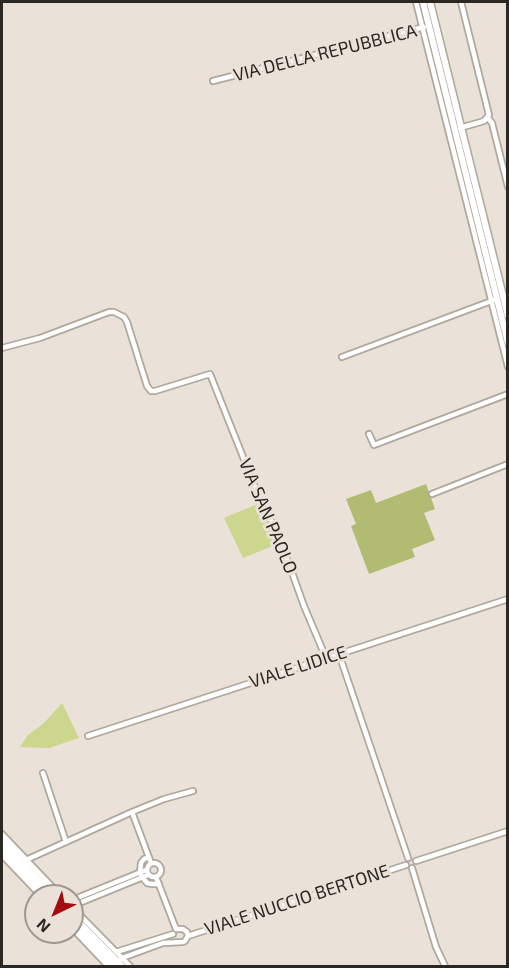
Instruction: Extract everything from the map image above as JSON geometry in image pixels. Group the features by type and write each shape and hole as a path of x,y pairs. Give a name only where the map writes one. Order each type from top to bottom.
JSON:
{"street":[{"path":"416,2 429,25 497,299 507,368"},
{"path":"423,2 507,343"},
{"path":"429,25 430,2"},
{"path":"461,2 507,187"},
{"name":"VIA DELLA REPUBBLICA","path":"213,81 429,25"},
{"path":"455,130 481,123 488,118"},
{"path":"497,299 507,316"},
{"path":"342,357 497,299"},
{"name":"VIA SAN PAOLO","path":"2,348 39,338 114,312 124,317 127,322 147,386 151,391 210,374 257,492 279,536 304,606 326,658"},
{"path":"369,434 374,445 507,394"},
{"path":"432,494 507,464"},
{"name":"VIALE LIDICE","path":"88,736 507,599"},
{"path":"339,654 408,858 406,865 412,868"},
{"path":"43,773 66,842"},
{"path":"26,860 132,812 164,799 193,791"},
{"path":"132,812 151,863"},
{"path":"416,861 507,831"},
{"path":"2,834 49,884"},
{"path":"2,841 43,884"},
{"path":"2,849 35,884"},
{"path":"2,855 30,884"},
{"path":"149,857 140,866 141,875 147,883 159,884"},
{"path":"408,858 414,858 416,861"},
{"path":"412,868 416,861"},
{"path":"147,872 147,867 151,863 157,863 161,869 156,877"},
{"name":"VIALE NUCCIO BERTONE","path":"117,964 133,954 163,944 183,942 188,936 406,865"},
{"path":"412,868 436,947 445,966"},
{"path":"84,901 147,872"},
{"path":"147,872 152,877 156,877"},
{"path":"84,896 141,875"},
{"path":"156,877 177,942"},
{"path":"84,919 116,952 117,964"},
{"path":"84,928 117,964"},
{"name":"VIALE NUCCIO BERTONE","path":"163,944 173,932 183,929 188,936"},
{"path":"116,952 173,932"},
{"path":"84,933 117,964 130,966"},
{"path":"84,941 108,966"},
{"path":"133,954 139,945"}],"green space":[{"path":"442,31 463,117 460,117 439,32"},
{"path":"452,139 461,164 492,290 490,290"},
{"path":"482,192 505,286 503,287 480,196"},
{"path":"426,484 435,509 424,513 435,540 412,549 415,557 369,574 351,526 356,524 346,499 371,490 376,503"},
{"path":"260,503 280,543 243,558 224,518"},
{"path":"62,703 79,738 49,748 20,747 28,735 44,723"}]}
